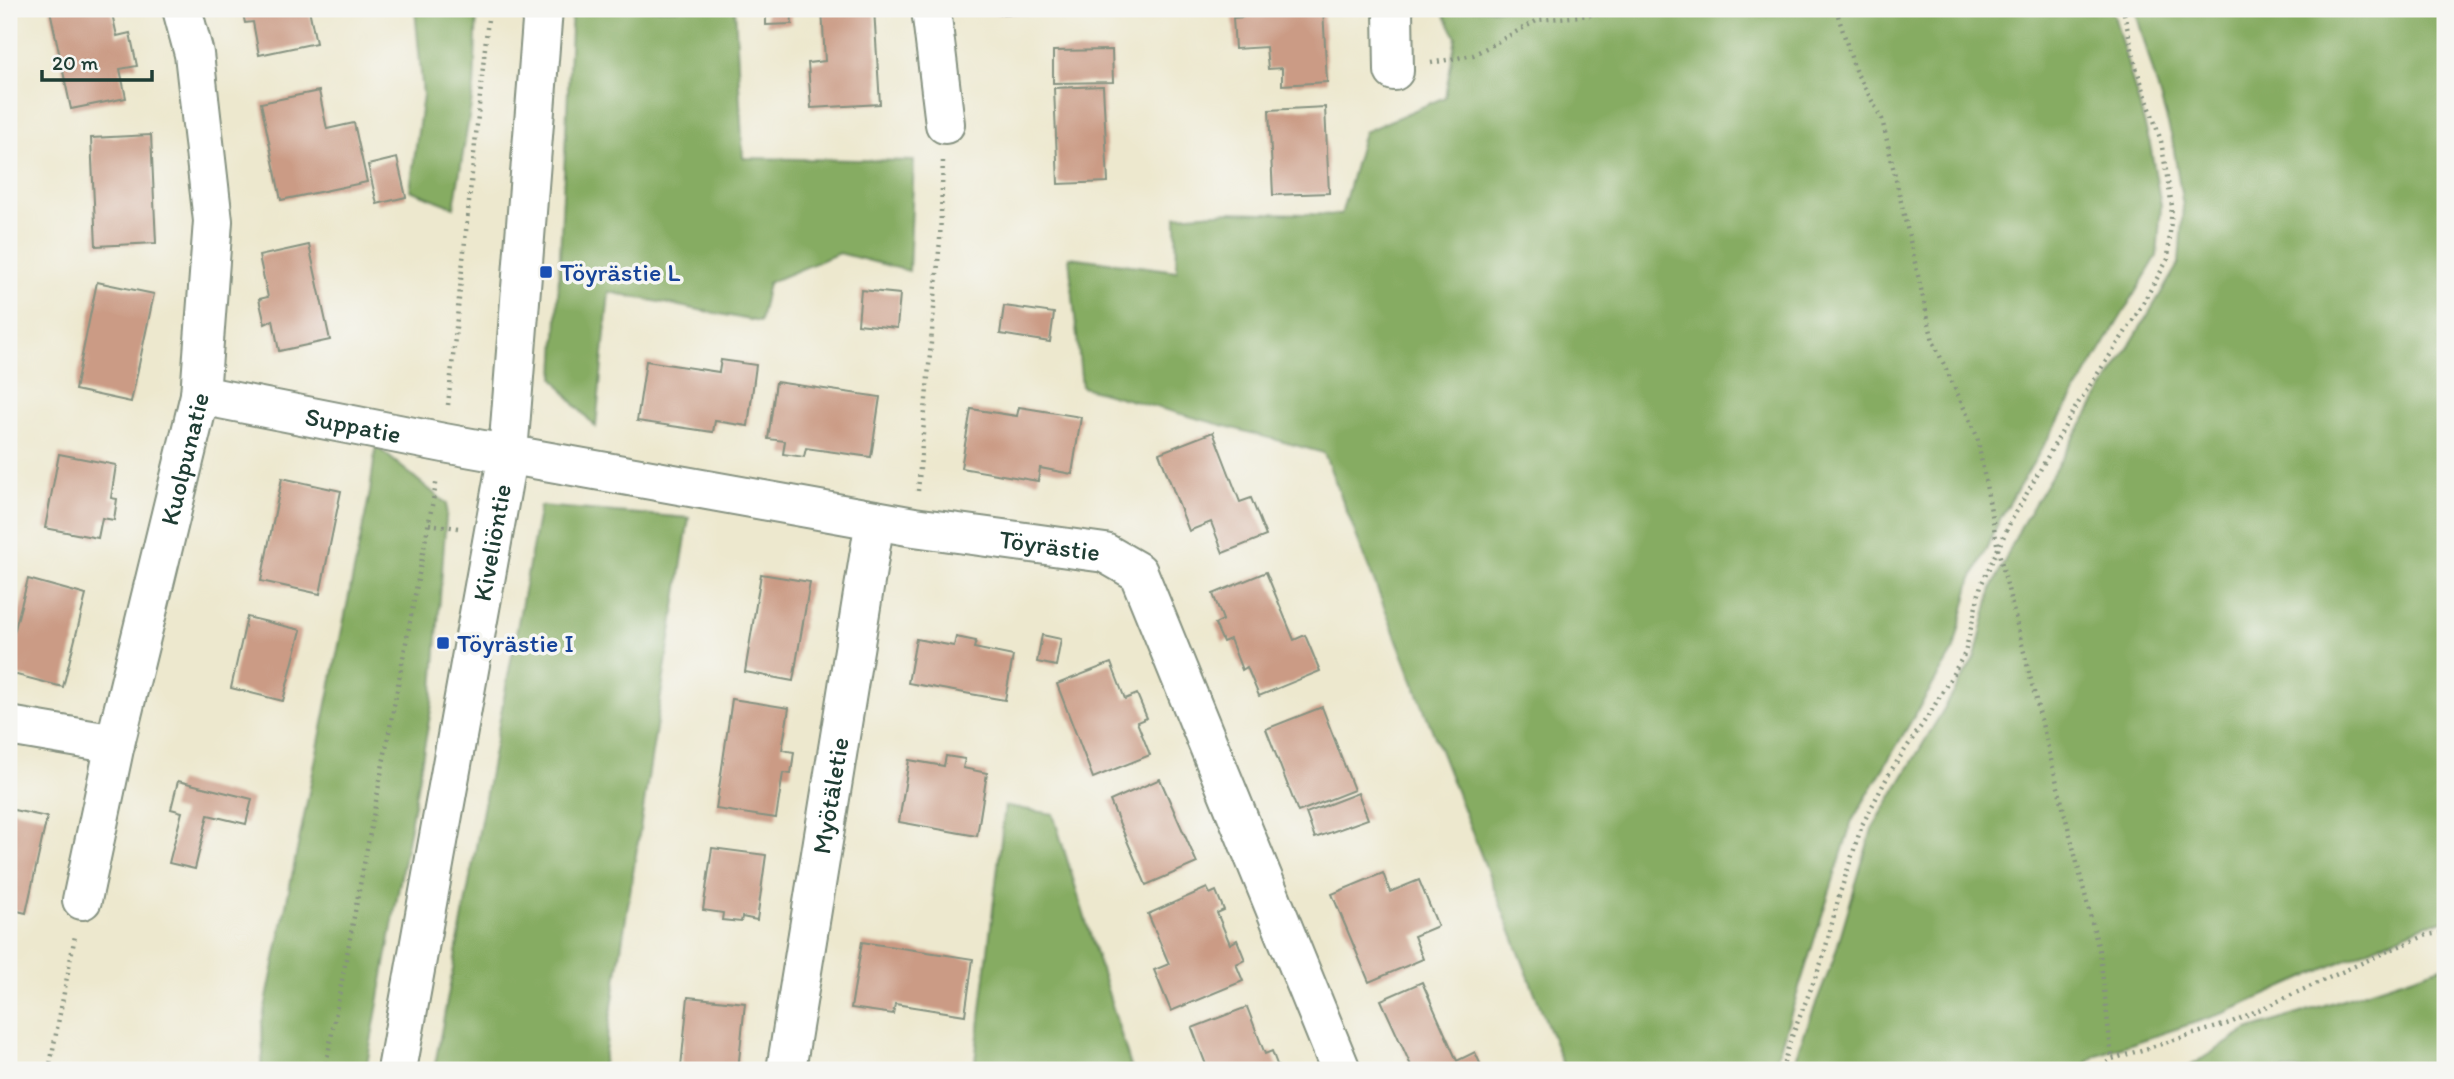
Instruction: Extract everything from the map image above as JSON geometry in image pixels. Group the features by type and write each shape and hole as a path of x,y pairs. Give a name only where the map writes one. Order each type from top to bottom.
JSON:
{"street":[{"name":"Kuolpunatie","path":"82,900 115,744 200,395 213,221 194,54 182,9"},
{"name":"Kiveliöntie","path":"397,1070 508,453 543,9"},
{"path":"930,9 945,124"},
{"path":"1393,9 1394,71"},
{"name":"Suppatie","path":"200,395 508,453"},
{"name":"Töyrästie","path":"508,453 914,527 1105,553 1138,572 1341,1070"},
{"name":"Myötäletie","path":"786,1070 875,520"},
{"path":"9,726 115,744"}],"path":[{"path":"325,1070 444,443 489,9"},
{"path":"1394,71 1472,55 1538,20 1655,9"},
{"path":"1836,9 1855,70 1882,119 1933,341 1977,436 1998,549 2100,954 2112,1059"},
{"path":"1782,1070 1788,1044 1823,958 1862,825 1890,772 1932,710 1965,653 1981,585 2010,523 2077,405 2132,323 2168,259 2172,206 2161,141 2136,67 2123,9"},
{"path":"914,527 940,240 945,124"},
{"path":"49,1070 82,900"},
{"path":"2095,1070 2112,1059 2230,1023 2390,950 2445,932"}],"green space":[{"path":"415,9 477,9 474,87 454,207 410,190 423,95"},
{"path":"572,9 735,9 743,158 914,161 909,271 839,253 768,283 760,322 609,292 596,427 554,378"},
{"path":"1441,9 2111,9 2114,15 2150,144 2161,206 2157,256 2001,517 1971,581 1954,649 1852,821 1773,1070 1565,1070 1324,453 1082,387 1069,257 1177,271 1176,216 1230,212 1341,215 1364,132 1445,97 1456,37"},
{"path":"2135,9 2445,9 2445,920 2424,925 2227,1012 2097,1055 2078,1070 1794,1070 1799,1047 1833,961 1872,829 1975,657 1992,588 2020,528 2179,263 2183,206 2172,138"},
{"path":"376,446 447,504 432,704 366,1070 260,1070 263,1055 262,1023 370,492"},
{"path":"540,506 689,518 602,1070 434,1070"},
{"path":"1005,806 1053,814 1132,1070 974,1070"},
{"path":"2445,966 2445,1070 2184,1070 2248,1030"}],"building":[{"path":"111,9 117,36 130,33 137,66 120,69 126,98 71,109 50,10"},
{"path":"242,9 309,9 316,43 259,55 253,22 245,23"},
{"path":"766,9 791,9 792,24 766,25"},
{"path":"822,9 874,9 880,104 811,108 808,63 825,61"},
{"path":"994,9 1047,9 1047,13 994,14"},
{"path":"1243,9 1323,9 1327,82 1282,85 1282,68 1268,69 1266,47 1235,49 1233,18 1243,17"},
{"path":"1112,50 1113,82 1053,83 1053,51"},
{"path":"1103,86 1108,182 1058,184 1054,88"},
{"path":"319,91 327,129 354,123 367,182 281,200 261,103"},
{"path":"1325,107 1329,193 1273,195 1269,110"},
{"path":"151,135 156,243 96,246 91,138"},
{"path":"397,158 406,197 377,204 368,165"},
{"path":"309,245 330,340 279,351 273,320 265,324 259,299 268,297 259,256"},
{"path":"97,282 154,294 131,402 75,390"},
{"path":"861,290 900,294 897,328 858,324"},
{"path":"1004,306 1054,313 1050,342 1000,334"},
{"path":"721,360 756,365 748,426 715,421 713,432 637,421 646,361 719,372"},
{"path":"776,382 880,397 871,457 806,448 804,457 783,454 785,441 768,439"},
{"path":"1019,407 1081,417 1072,474 1040,468 1038,481 961,468 971,409 1017,416"},
{"path":"1213,432 1240,502 1251,498 1266,536 1223,553 1211,522 1189,531 1159,453"},
{"path":"59,454 116,465 111,498 117,499 114,520 102,518 98,538 45,528"},
{"path":"282,478 341,491 320,594 261,581"},
{"path":"1266,572 1294,640 1305,635 1320,671 1259,696 1247,667 1242,670 1230,639 1223,642 1215,624 1223,620 1213,594"},
{"path":"761,574 810,582 793,681 745,672"},
{"path":"28,579 86,595 63,687 9,673 9,652"},
{"path":"247,617 301,630 283,701 231,688"},
{"path":"1042,635 1061,639 1056,666 1037,662"},
{"path":"956,637 976,641 974,648 1013,656 1005,700 908,683 916,639 954,646"},
{"path":"1111,663 1125,699 1137,694 1147,718 1137,722 1150,755 1093,778 1057,684"},
{"path":"732,699 789,708 782,750 794,752 791,774 783,773 776,818 716,809"},
{"path":"1322,707 1354,790 1298,812 1266,729"},
{"path":"946,756 965,759 963,768 987,773 977,836 899,822 909,760 944,766"},
{"path":"1160,779 1197,863 1146,885 1110,801"},
{"path":"178,781 252,799 246,824 208,815 195,869 169,863 182,812 171,809"},
{"path":"1358,793 1368,819 1315,838 1306,813"},
{"path":"9,809 47,817 26,913 9,909"},
{"path":"712,848 766,855 757,920 742,917 741,922 722,920 723,913 703,910"},
{"path":"1383,873 1390,892 1419,880 1438,926 1414,936 1423,959 1369,982 1332,894"},
{"path":"1207,888 1210,894 1216,891 1224,910 1217,913 1230,944 1237,940 1245,960 1236,964 1243,981 1171,1011 1154,970 1169,964 1148,914"},
{"path":"862,942 973,959 965,1015 895,1004 893,1014 851,1008"},
{"path":"1422,982 1457,1061 1475,1052 1483,1070 1413,1070 1381,1000"},
{"path":"688,997 745,1003 738,1070 664,1070 664,1065 681,1067"},
{"path":"1247,1007 1265,1054 1272,1051 1279,1070 1208,1070 1192,1028"}],"place":[{"name":"Töyrästie L","path":"546,272"},
{"name":"Töyrästie I","path":"443,643"}]}
